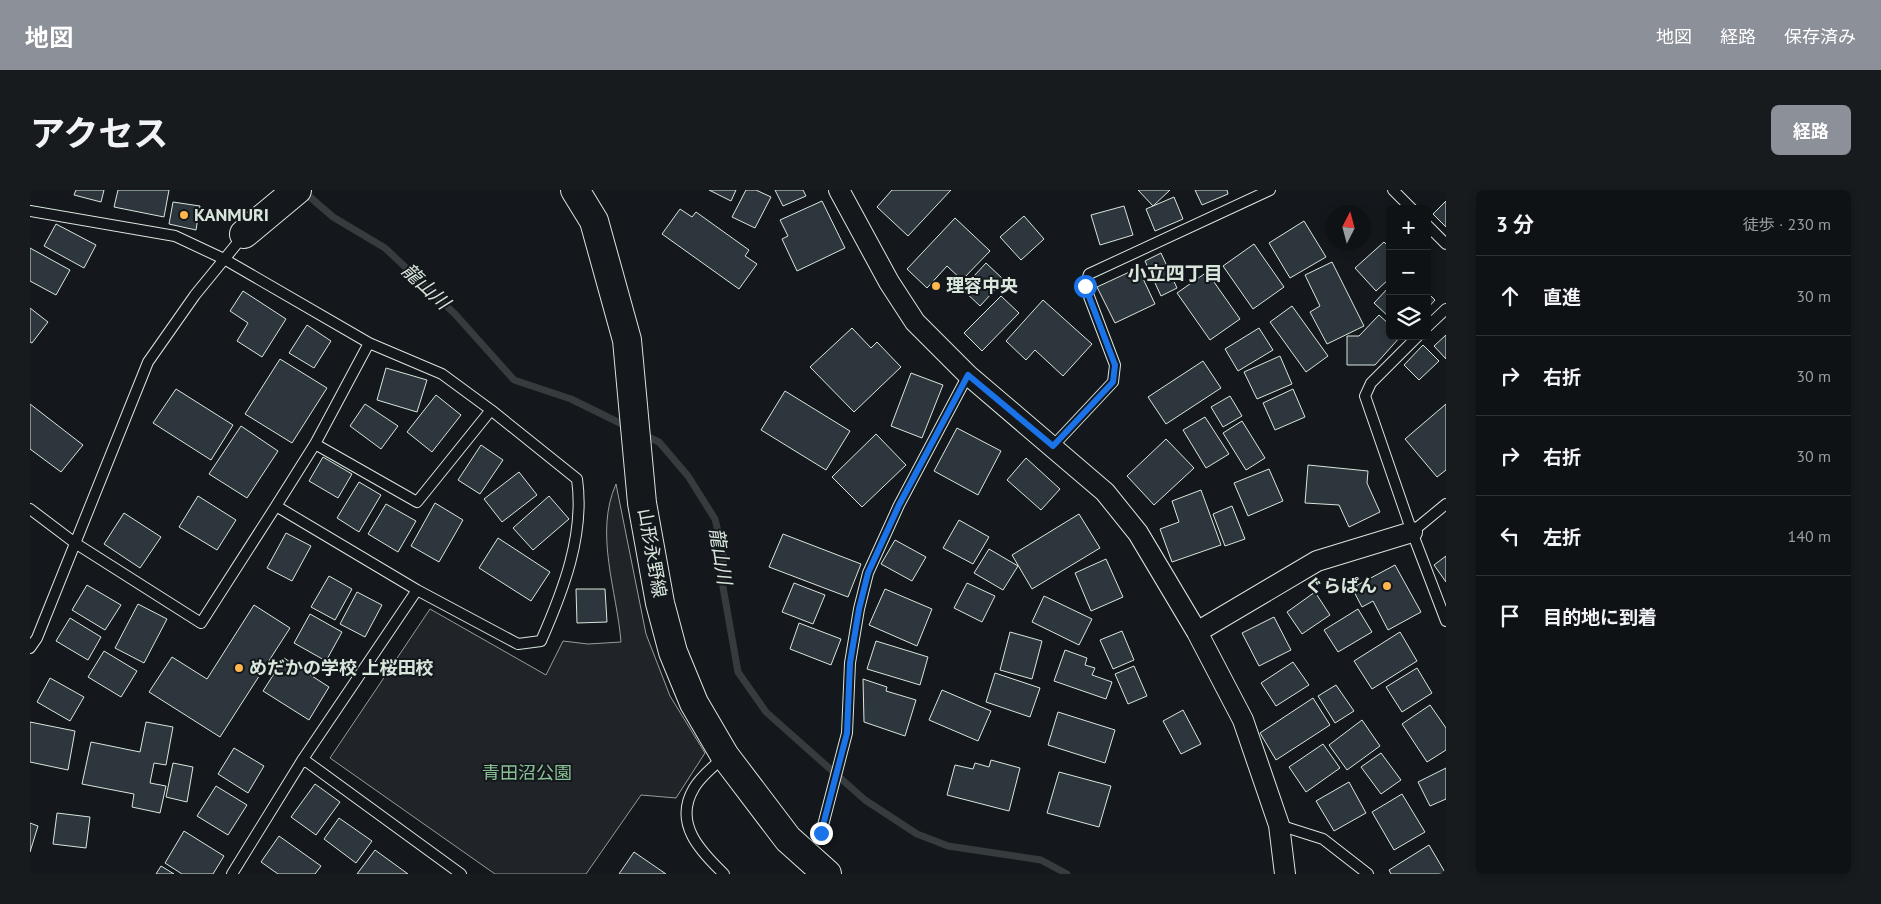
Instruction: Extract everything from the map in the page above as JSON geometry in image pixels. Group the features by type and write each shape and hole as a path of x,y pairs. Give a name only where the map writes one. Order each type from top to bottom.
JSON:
{"main road":[{"path":"244,234 297,190"},
{"name":"山形永野線","path":"575,190 594,221 627,340 642,502 660,603 673,652 694,703 724,756 788,839 820,871"}],"street":[{"path":"839,190 889,282 915,322 968,375 1105,492 1138,533 1197,632 1243,720 1279,825 1285,874"},
{"path":"1197,632 1317,561 1412,532"}],"lane":[{"path":"1053,446 1113,382 1115,365 1085,286 1089,274 1270,190"},
{"path":"1393,190 1408,205"},
{"path":"31,213 175,236 224,259 370,343 442,374 491,410 577,479 580,497 574,551 555,611 541,641 518,644 417,590 276,506"},
{"path":"1431,229 1446,244"},
{"path":"30,648 37,638 148,362 244,234"},
{"path":"1431,324 1446,309"},
{"path":"1414,340 1371,383 1366,396 1412,532 1446,621"},
{"path":"30,509 75,543 201,622 315,444 370,343"},
{"path":"821,833 847,733 850,663 859,609 868,573 899,505 968,375"},
{"path":"315,444 417,502 491,410"},
{"path":"1412,532 1446,504"},
{"path":"232,874 303,759 417,590"},
{"path":"724,756 694,787 687,803 687,824 699,850 724,874"},
{"path":"303,759 461,874"},
{"path":"1279,825 1322,840 1368,874"}],"green space":[{"name":"青田沼公園","path":"616,484 646,634 670,696 705,753 676,798 641,795 586,874 495,874 330,758 430,609 546,675 563,641 588,644 621,642 607,542 607,522"}],"building":[{"path":"76,190 104,190 101,202 74,195"},
{"path":"118,190 169,190 164,217 114,207"},
{"path":"709,190 736,190 731,201"},
{"path":"746,190 756,190 771,197 755,228 732,217"},
{"path":"775,190 803,190 806,196 783,206"},
{"path":"892,190 951,190 908,236 877,207"},
{"path":"1138,190 1170,190 1153,206"},
{"path":"1195,190 1227,190 1228,194 1202,205"},
{"path":"1174,197 1183,219 1155,231 1146,209"},
{"path":"822,201 845,248 797,271 782,239 788,236 780,220"},
{"path":"1446,201 1446,227 1433,214"},
{"name":"KANMURI","path":"173,202 200,206 196,230 169,224"},
{"path":"1124,206 1133,235 1100,245 1091,215"},
{"path":"680,209 692,217 696,212 749,250 745,256 757,264 739,289 662,234"},
{"path":"1024,216 1044,239 1021,260 1000,237"},
{"path":"955,218 990,251 962,280 947,266 927,288 907,269"},
{"path":"1304,221 1326,257 1290,278 1269,243"},
{"path":"56,224 96,245 84,268 44,246"},
{"path":"1384,242 1386,244 1386,282 1376,291 1355,268"},
{"path":"1254,244 1284,287 1253,309 1223,266"},
{"path":"30,248 70,270 56,295 30,281"},
{"path":"1161,253 1177,288 1161,296 1145,261"},
{"path":"1332,262 1364,326 1327,344 1310,312 1320,306 1305,275"},
{"path":"986,263 1004,280 980,306 962,289"},
{"path":"1138,268 1155,304 1115,323 1097,287"},
{"path":"1207,272 1240,319 1210,340 1177,293"},
{"path":"1386,290 1386,314 1374,303"},
{"path":"243,291 286,319 262,357 237,341 248,323 230,311"},
{"path":"1001,296 1019,313 982,351 964,333"},
{"path":"1431,296 1435,300 1431,304"},
{"path":"1043,300 1092,344 1063,376 1035,350 1026,360 1006,341"},
{"path":"1292,306 1328,356 1306,372 1270,322"},
{"path":"30,308 48,322 32,343 30,342"},
{"path":"1379,315 1386,321 1386,340 1397,340 1375,365 1347,365 1347,336 1359,336"},
{"path":"307,325 331,341 314,368 289,353"},
{"path":"852,328 871,348 877,342 901,367 854,412 810,367"},
{"path":"1259,328 1273,350 1238,371 1225,349"},
{"path":"1446,335 1446,359 1434,346"},
{"path":"1423,345 1439,361 1419,380 1404,365"},
{"path":"1280,356 1292,384 1257,399 1244,372"},
{"path":"280,359 327,388 292,443 245,414"},
{"path":"1203,361 1221,388 1166,424 1148,397"},
{"path":"386,368 427,380 417,412 377,400"},
{"path":"911,373 943,385 922,438 891,426"},
{"path":"176,389 233,425 211,460 153,423"},
{"path":"1293,389 1305,417 1275,430 1263,403"},
{"path":"785,391 850,431 826,470 761,430"},
{"path":"436,395 461,415 432,452 407,432"},
{"path":"1230,396 1242,416 1223,427 1211,407"},
{"path":"30,404 83,445 61,472 30,449"},
{"path":"365,404 398,426 381,449 350,426"},
{"path":"1446,404 1446,470 1437,477 1405,439"},
{"path":"1205,417 1229,454 1206,468 1183,430"},
{"path":"1242,421 1265,458 1246,470 1223,433"},
{"path":"241,426 278,451 247,498 209,474"},
{"path":"957,428 1001,451 978,495 934,471"},
{"path":"876,434 906,465 862,507 832,477"},
{"path":"1166,439 1194,468 1154,505 1127,476"},
{"path":"481,445 503,460 480,494 458,480"},
{"path":"323,457 352,474 338,498 309,481"},
{"path":"1026,458 1060,489 1041,510 1007,480"},
{"path":"1308,465 1368,471 1367,483 1380,512 1349,527 1339,505 1305,503"},
{"path":"1269,469 1283,501 1248,516 1234,483"},
{"path":"519,472 537,495 502,522 484,499"},
{"path":"359,482 381,495 359,532 337,518"},
{"path":"1201,490 1221,545 1172,562 1160,529 1179,522 1172,501"},
{"path":"198,496 236,520 217,550 179,527"},
{"path":"549,496 569,519 533,550 513,528"},
{"path":"435,503 463,520 439,562 411,546"},
{"path":"386,504 416,521 398,552 368,534"},
{"path":"1232,506 1245,539 1225,546 1213,514"},
{"path":"124,513 161,537 140,568 104,544"},
{"path":"1079,514 1100,548 1032,589 1012,555"},
{"path":"959,520 989,537 973,564 943,548"},
{"path":"286,533 311,546 292,581 267,568"},
{"path":"783,534 861,564 848,597 769,567"},
{"path":"498,538 550,572 531,601 479,568"},
{"path":"895,540 926,557 912,581 881,564"},
{"path":"989,549 1018,566 1003,590 974,573"},
{"path":"1446,556 1446,582 1434,565"},
{"path":"1106,559 1123,597 1091,611 1075,573"},
{"path":"1395,565 1421,612 1388,630 1373,601 1362,607 1352,588"},
{"path":"329,576 352,589 335,620 311,607"},
{"path":"794,583 825,595 813,624 782,612"},
{"path":"967,583 995,596 982,622 954,608"},
{"path":"87,585 121,605 105,630 72,610"},
{"path":"576,589 605,589 607,622 577,623"},
{"path":"885,589 932,609 917,646 869,625"},
{"path":"357,592 382,605 365,637 340,624"},
{"path":"1315,592 1330,615 1302,634 1287,612"},
{"path":"1044,596 1092,619 1079,645 1032,622"},
{"path":"138,604 167,619 144,663 115,648"},
{"name":"めだかの学校 上桜田校","path":"254,605 290,628 220,737 149,692 172,657 207,679"},
{"path":"1358,609 1372,632 1338,652 1324,630"},
{"path":"310,614 342,632 326,661 294,643"},
{"path":"1274,617 1291,650 1259,666 1242,633"},
{"path":"70,618 101,637 88,660 56,641"},
{"path":"799,623 841,639 831,665 790,649"},
{"path":"1122,631 1134,660 1113,669 1100,640"},
{"path":"1010,632 1042,641 1032,679 1000,670"},
{"path":"1400,632 1417,661 1372,689 1354,661"},
{"path":"876,641 928,657 920,685 867,669"},
{"path":"1065,650 1087,658 1085,665 1095,668 1092,675 1112,682 1106,699 1054,681"},
{"path":"104,651 137,671 121,697 88,677"},
{"path":"284,658 329,687 309,720 263,691"},
{"path":"1293,662 1309,685 1276,706 1261,683"},
{"path":"1134,666 1147,696 1128,704 1115,674"},
{"path":"1417,668 1432,693 1402,712 1386,687"},
{"path":"995,673 1040,688 1030,717 986,702"},
{"path":"50,678 84,697 70,721 37,702"},
{"path":"863,679 887,687 886,691 916,700 905,736 864,722"},
{"path":"1336,685 1354,711 1335,723 1318,696"},
{"path":"942,690 991,711 978,741 929,720"},
{"path":"1313,698 1330,725 1276,760 1260,733"},
{"path":"1430,705 1446,728 1446,750 1427,762 1402,724"},
{"path":"1183,710 1201,744 1181,754 1163,721"},
{"path":"1058,712 1115,730 1105,763 1048,745"},
{"path":"1362,720 1380,746 1347,770 1329,745"},
{"path":"30,722 75,731 68,770 30,762"},
{"path":"146,722 173,727 166,765 154,763 150,783 166,786 160,813 132,807 134,794 82,784 91,742 140,752"},
{"path":"1323,744 1340,768 1306,792 1289,767"},
{"path":"234,748 264,766 248,793 218,774"},
{"path":"1381,753 1401,780 1381,794 1361,767"},
{"path":"991,760 1020,768 1009,811 947,795 955,765 973,769 975,763 989,767"},
{"path":"173,763 193,767 187,802 166,797"},
{"path":"1446,768 1446,799 1430,806 1418,782"},
{"path":"1059,772 1111,786 1099,827 1047,813"},
{"path":"1349,782 1366,813 1334,831 1316,801"},
{"path":"315,784 340,802 316,835 291,817"},
{"path":"216,786 247,805 228,835 197,816"},
{"path":"1402,794 1425,832 1394,850 1372,812"},
{"path":"57,813 90,817 86,848 53,844"},
{"path":"339,818 372,841 356,863 324,839"},
{"path":"30,823 38,826 30,852"},
{"path":"184,831 224,856 213,874 182,874 165,863"},
{"path":"279,836 321,866 315,874 278,874 261,862"},
{"path":"1429,845 1446,874 1391,874 1389,870"},
{"path":"375,850 408,874 357,874"},
{"path":"634,852 666,874 619,874"},
{"path":"161,866 174,874 156,874"}],"waterway":[{"name":"龍山川","path":"303,191 333,217 385,248 455,314 514,380 571,399 628,427"},
{"name":"龍山川","path":"642,434 659,442 688,476 715,519 723,552 723,587 738,672 766,712 865,800 917,834 948,846 1041,860 1067,874"}],"place":[{"name":"KANMURI","path":"184,215"},
{"name":"理容中央","path":"936,286"},
{"name":"ぐらぱん","path":"1387,586"},
{"name":"めだかの学校 上桜田校","path":"239,668"}],"district":[{"name":"小立四丁目","path":"1175,273"}],"route":[{"path":"821,833 847,733 850,663 859,609 868,573 899,505 968,375 1053,446 1113,382 1115,365 1085,286"}]}
